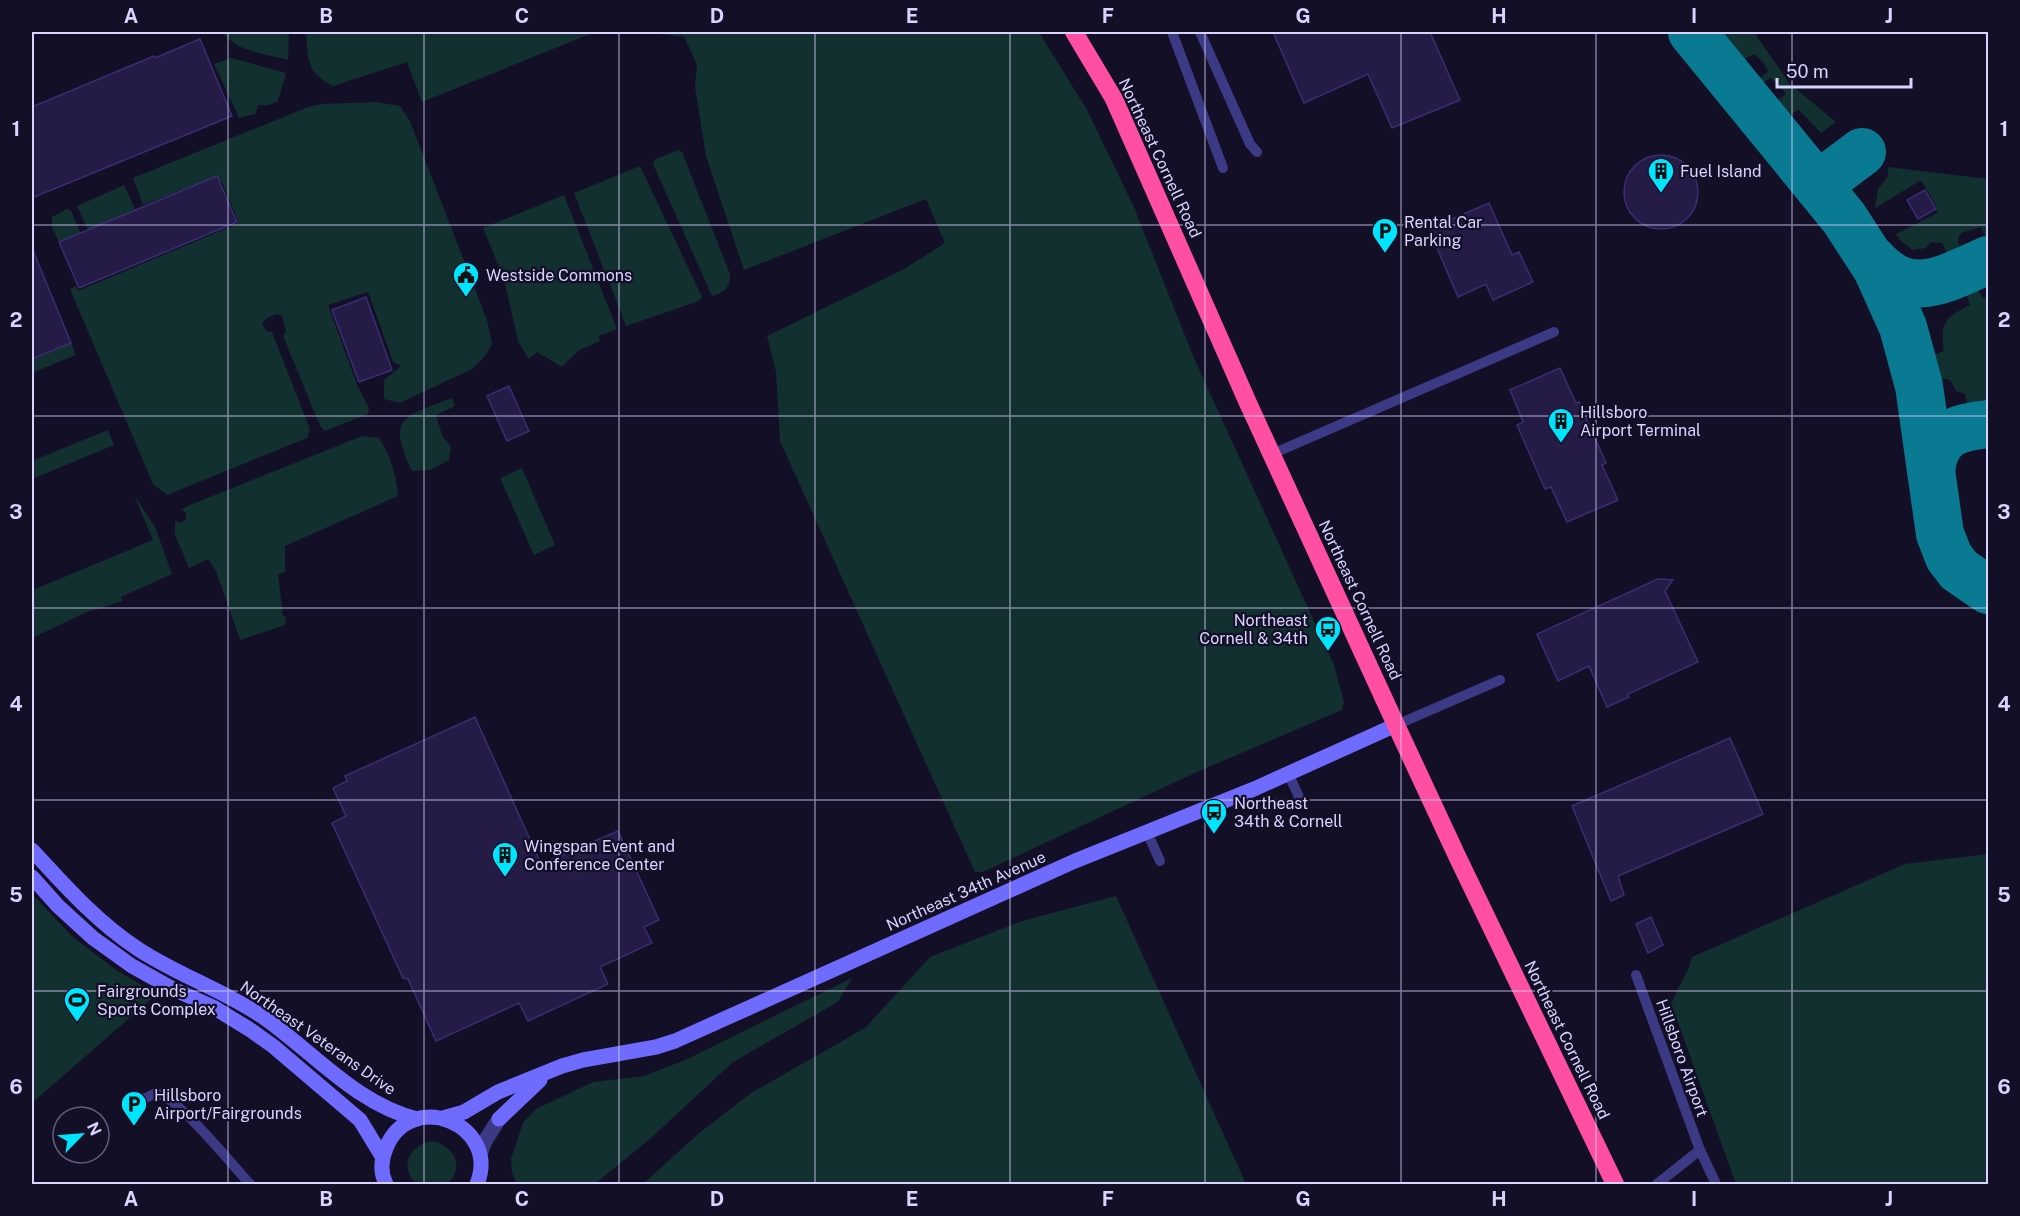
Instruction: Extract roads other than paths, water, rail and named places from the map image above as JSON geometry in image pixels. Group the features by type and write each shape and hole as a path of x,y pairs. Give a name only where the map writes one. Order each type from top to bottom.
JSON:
{"highway":[{"name":"Northeast Cornell Road","path":"1074,32 1114,99 1396,725 1615,1185"}],"street":[{"name":"Northeast 34th Avenue","path":"417,1119 443,1118 464,1112 498,1092 583,1060 656,1047 675,1041 1075,861 1288,773 1396,725"},
{"name":"Northeast Veterans Drive","path":"32,850 100,920 139,949 264,1018 374,1103 417,1119"},
{"name":"Northeast Veterans Drive","path":"32,877 58,906 93,938 132,966 173,989 213,1007 249,1029 280,1053 360,1120 382,1156"},
{"name":"Northeast 34th Avenue","path":"480,1154 484,1141 499,1119 546,1074"},
{"path":"443,1118 467,1132 475,1142 482,1166 480,1182"},
{"path":"383,1183 382,1156 387,1143 403,1126 417,1119"}],"lane":[{"path":"1172,32 1223,168"},
{"path":"1200,32 1250,144 1257,152"},
{"path":"1272,454 1554,332"},
{"path":"1396,725 1500,680"},
{"path":"1288,773 1299,797"},
{"path":"1147,832 1160,861"},
{"name":"Hillsboro Airport","path":"1636,975 1700,1150 1716,1185"},
{"path":"139,1101 156,1094 168,1097 193,1121 250,1185"},
{"path":"1657,1185 1700,1150"}],"place":[{"name":"Fuel Island","path":"1661,194"},
{"name":"Rental Car Parking","path":"1385,254"},
{"name":"Westside Commons","path":"466,298"},
{"name":"Hillsboro Airport Terminal","path":"1561,444"},
{"name":"Northeast Cornell & 34th","path":"1328,652"},
{"name":"Northeast 34th & Cornell","path":"1214,835"},
{"name":"Wingspan Event and Conference Center","path":"505,878"},
{"name":"Fairgrounds Sports Complex","path":"77,1023"},
{"name":"Hillsboro Airport/Fairgrounds","path":"134,1127"}]}
